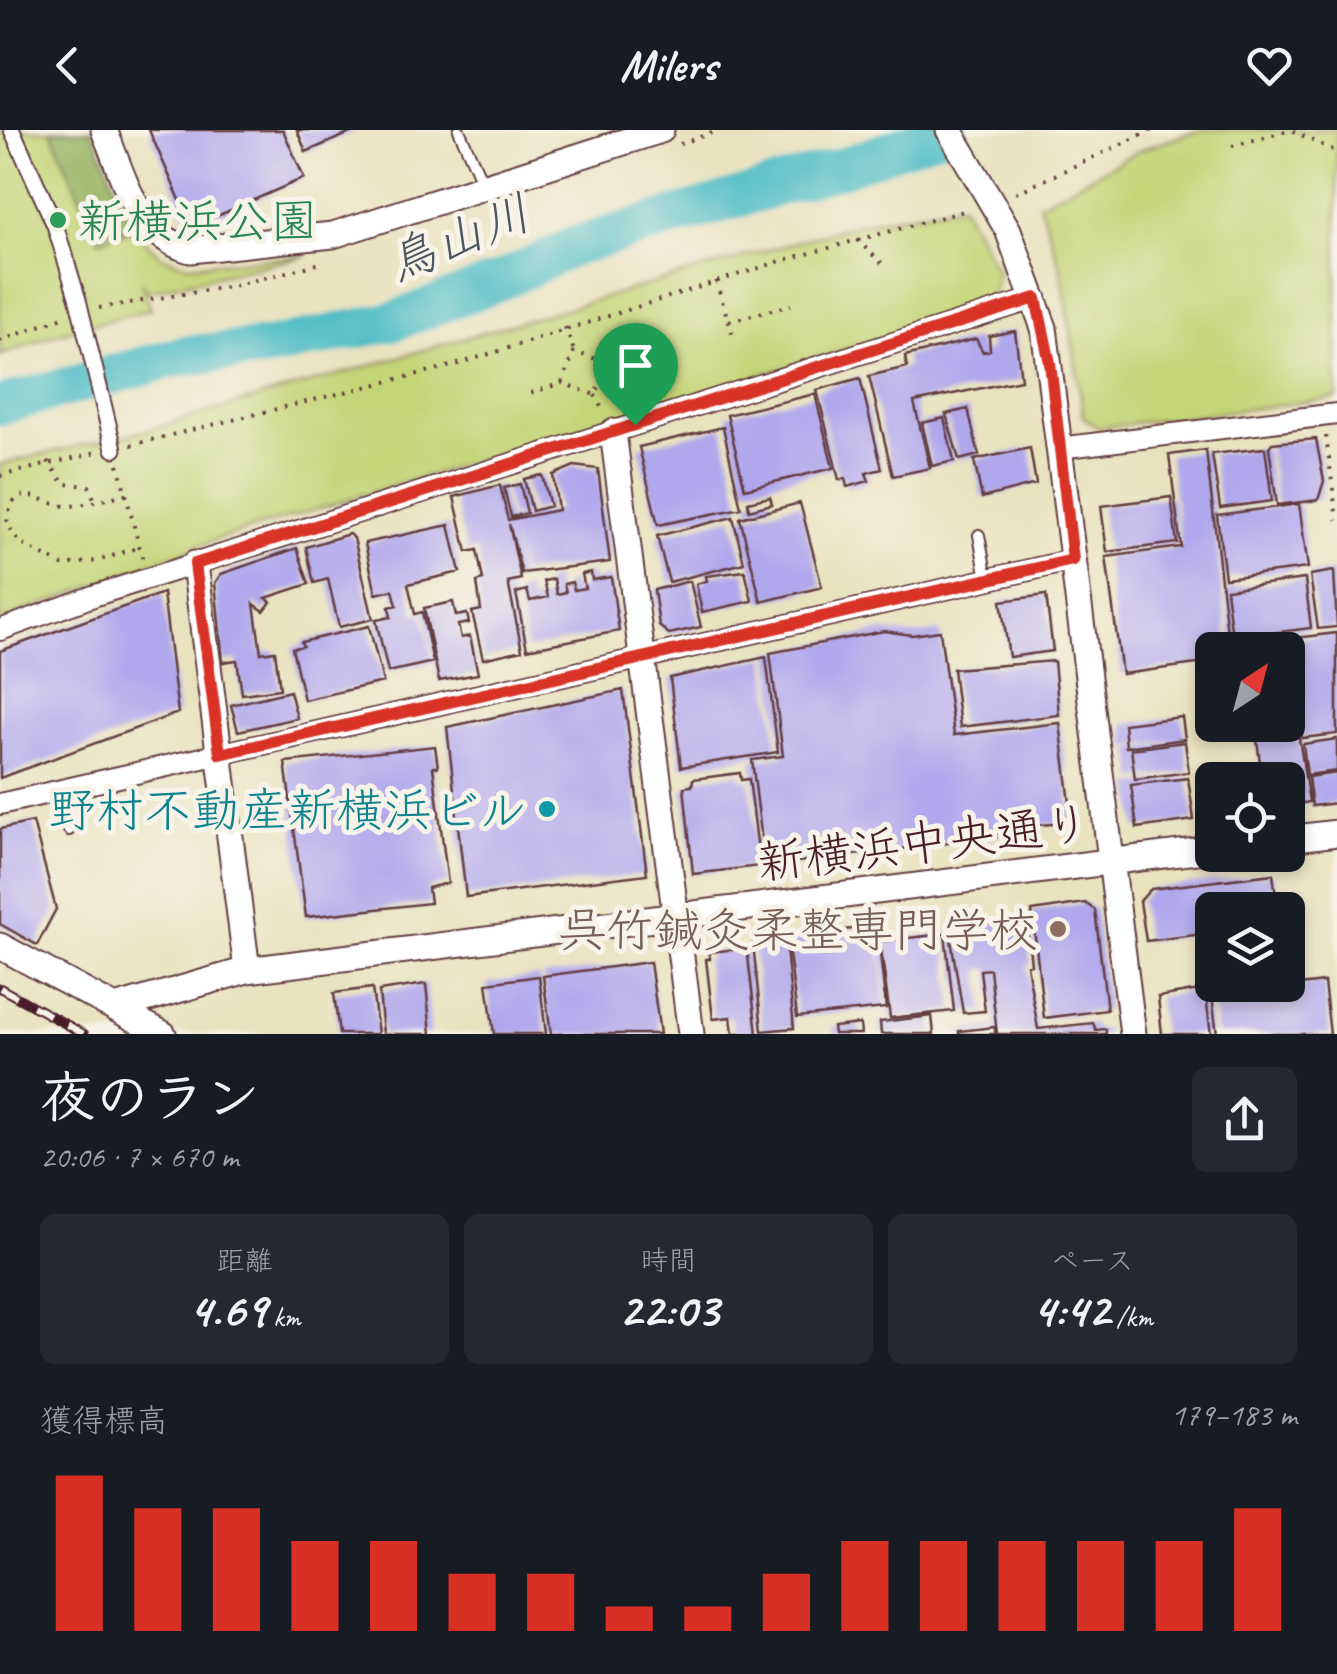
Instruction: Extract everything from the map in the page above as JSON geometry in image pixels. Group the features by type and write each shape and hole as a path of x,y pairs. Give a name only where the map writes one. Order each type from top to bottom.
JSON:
{"street":[{"path":"12,130 55,225 78,300 114,450"},
{"path":"104,130 143,222 174,246 190,250 334,235 485,190 662,130"},
{"path":"948,130 981,200 1036,298 1050,363 1133,1034"},
{"path":"0,630 195,564 1036,298"},
{"path":"1059,448 1332,423"},
{"path":"613,432 691,1034"},
{"path":"0,804 1073,560"},
{"path":"195,564 247,970"},
{"path":"1305,837 1337,833"},
{"name":"新横浜中央通り","path":"115,1008 247,970 1195,850"},
{"path":"0,946 163,1034"}],"lane":[{"path":"459,130 485,190"},
{"path":"979,535 987,580"},
{"path":"58,791 68,830"}],"path":[{"path":"1016,194 1152,130"},
{"path":"1232,146 1291,130 1337,152"},
{"path":"0,476 48,461 114,450 454,365 565,327 981,200"},
{"path":"857,240 886,266"},
{"path":"716,281 733,336"},
{"path":"728,321 792,305"},
{"path":"562,383 574,352 565,327"},
{"path":"574,352 608,363 646,350"},
{"path":"531,393 562,383 596,394 608,363"},
{"path":"1332,423 1327,438 1337,520"},
{"path":"114,450 126,494 140,548 97,561 62,565 20,543 7,524 15,501 24,496 35,494 64,506 126,494"},
{"path":"48,461 64,484 89,486 94,501"}],"green space":[{"name":"新横浜公園","path":"0,130 79,130 121,234 133,230 162,257 188,265 307,256 147,291 141,282 151,309 56,334 0,356"},
{"path":"51,130 92,130 132,226 99,241"},
{"path":"1200,130 1337,130 1337,398 1098,428 1084,417 1061,268 1039,204 1143,149"},
{"path":"962,205 998,273 989,306 218,539 0,621 0,464 148,430 861,223"}],"building":[{"path":"149,130 283,130 304,178 192,227"},
{"path":"297,130 357,130 306,152"},
{"path":"1015,331 1021,380 914,402 930,468 893,476 869,376 907,367 905,356 976,339 983,352 990,350 989,336"},
{"path":"860,378 882,469 866,473 869,481 847,487 845,478 839,480 817,390"},
{"path":"815,394 833,468 745,489 727,415"},
{"path":"968,409 979,455 959,460 946,414"},
{"path":"944,418 954,461 932,466 922,423"},
{"path":"723,427 741,508 658,525 639,447"},
{"path":"1316,439 1324,481 1318,500 1277,505 1269,447 1272,443"},
{"path":"1030,448 1036,484 982,498 974,460"},
{"path":"1265,448 1272,501 1220,508 1212,454"},
{"path":"1206,450 1227,632 1195,632 1195,664 1122,674 1106,557 1181,547 1169,455"},
{"path":"574,466 598,469 610,562 522,573 509,524 521,579 508,582 522,650 483,659 472,612 481,610 477,582 483,580 477,550 467,552 454,497 500,485 508,520 558,510 553,475"},
{"path":"542,475 550,506 532,511 524,479"},
{"path":"520,484 527,513 511,517 504,488"},
{"path":"770,497 772,504 749,510 748,502"},
{"path":"1171,497 1177,543 1107,552 1101,506"},
{"path":"800,503 822,587 761,602 740,518"},
{"path":"1299,504 1308,568 1225,578 1217,515"},
{"path":"733,517 744,563 669,582 657,536"},
{"path":"449,525 460,572 408,584 415,614 422,612 433,662 388,672 376,620 391,617 389,607 397,605 393,590 376,594 365,543"},
{"path":"349,534 354,538 373,619 339,627 328,579 314,583 306,547"},
{"path":"297,548 309,584 266,598 271,602 264,611 254,604 261,653 275,651 280,689 242,694 237,660 223,662 215,583 221,574"},
{"path":"745,571 752,601 702,612 696,584 707,581 706,576"},
{"path":"1334,571 1337,627 1318,629 1310,575"},
{"path":"591,572 592,580 611,577 619,631 527,649 516,593 527,590 530,601 548,597 544,581 554,579 557,594 566,592 564,584 572,582 574,590 585,588 582,574"},
{"path":"1305,579 1311,628 1231,632 1226,589"},
{"path":"690,581 701,627 669,634 659,626 654,590"},
{"path":"163,593 178,713 0,778 0,651"},
{"path":"1046,595 1053,651 1009,657 1001,601"},
{"path":"453,602 456,616 467,614 469,623 458,625 461,638 470,636 478,674 439,681 424,608"},
{"path":"369,626 383,682 304,700 292,648 303,646 301,642"},
{"path":"884,631 912,635 940,631 954,735 1060,723 1072,819 1067,823 996,828 997,837 765,866 752,760 783,756 770,653"},
{"path":"1337,633 1337,734 1305,738 1305,637"},
{"path":"766,657 778,752 681,767 670,678"},
{"path":"1054,661 1059,715 960,727 953,669"},
{"name":"野村不動産新横浜ビル","path":"623,690 647,874 466,897 447,727"},
{"path":"290,691 297,718 238,731 231,705"},
{"path":"1182,717 1185,739 1126,747 1124,724"},
{"path":"1337,739 1337,771 1307,775 1303,744"},
{"path":"1185,742 1189,772 1135,779 1131,749"},
{"path":"1257,742 1300,742 1303,762 1260,762"},
{"path":"435,746 438,767 433,767 448,883 428,888 430,903 306,917 285,762"},
{"path":"740,773 741,780 749,779 760,866 693,874 684,787 692,786 693,779"},
{"path":"1337,773 1337,803 1312,806 1308,777"},
{"path":"1188,778 1194,820 1137,828 1131,785"},
{"path":"33,822 56,909 37,945 0,924 0,829"},
{"path":"1273,874 1276,892 1195,892 1195,935 1146,941 1140,901 1151,889"},
{"path":"1085,903 1095,910 1107,1010 1044,1018 1032,911"},
{"path":"1026,919 1031,964 1027,965 1038,1029 1093,1023 1096,1030 1106,1029 1106,1034 997,1034 990,969 980,970 985,1011 963,1013 949,927"},
{"path":"877,926 886,1008 797,1017 787,937"},
{"path":"945,934 954,1011 890,1018 880,941"},
{"path":"785,939 794,1028 762,1031 753,943"},
{"path":"747,948 757,1034 733,1034 731,1017 713,1019 706,959 710,959 709,952"},
{"path":"650,962 660,1034 551,1034 543,976"},
{"path":"539,976 546,1034 494,1034 487,983"},
{"path":"1324,982 1330,1034 1217,1034 1213,1002 1305,1002 1305,984"},
{"path":"426,984 431,1034 383,1034 379,991"},
{"path":"372,988 378,1034 339,1034 334,993"},
{"path":"1195,991 1195,1002 1207,1002 1211,1034 1162,1034 1158,997"},
{"path":"932,1016 934,1034 881,1034 880,1022"},
{"path":"860,1024 861,1034 834,1034 833,1027"},
{"path":"995,1027 995,1034 959,1034 959,1031"}],"waterway":[{"name":"鳥山川","path":"0,405 181,356 267,348 394,321 500,281 575,246 840,168 947,130"}],"railway":[{"path":"0,988 84,1034"}],"place":[{"name":"新横浜公園","path":"58,220"},
{"name":"野村不動産新横浜ビル","path":"547,809"},
{"name":"呉竹鍼灸柔整専門学校","path":"1058,929"}],"route":[{"path":"1036,298 1050,363 1073,560 220,754 195,564 635,425 1036,298"}]}
